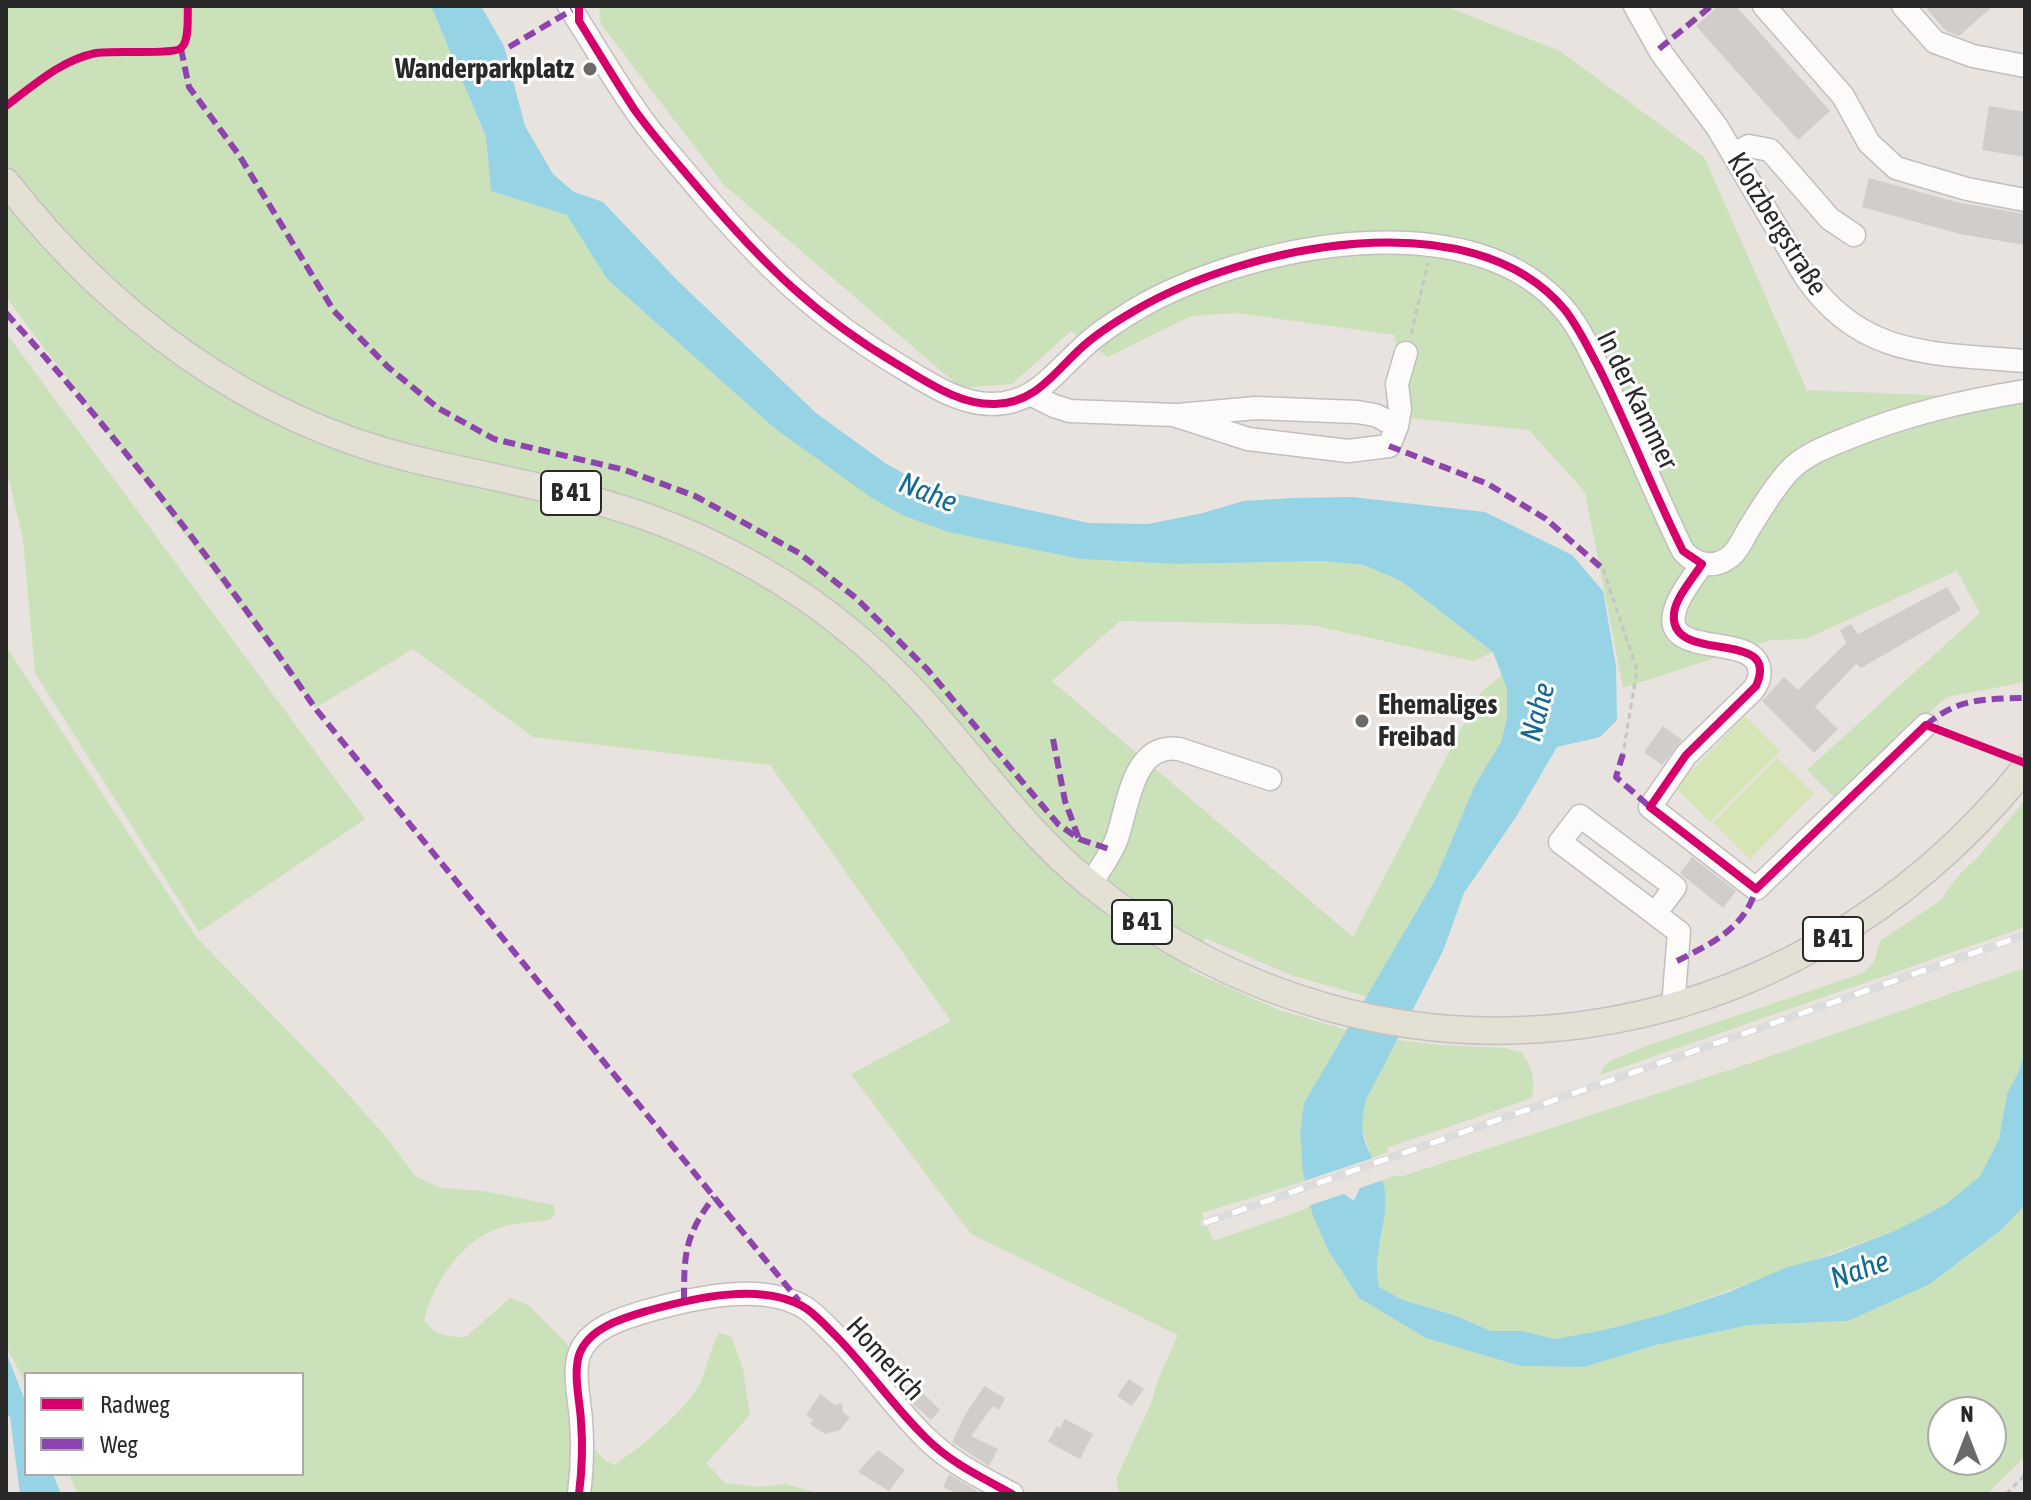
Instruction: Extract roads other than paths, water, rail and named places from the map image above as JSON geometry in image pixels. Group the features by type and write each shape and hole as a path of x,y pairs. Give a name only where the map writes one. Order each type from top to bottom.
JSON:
{"main road":[{"name":"B 41","path":"6,182 37,221 95,281 138,319 202,366 274,408 378,449 557,489 636,512 713,543 779,580 840,624 897,674 1033,831 1090,884 1160,934 1197,954 1285,993 1353,1013 1429,1026 1506,1030 1576,1026 1673,1007 1769,972 1859,923 1949,850 2025,768"}],"street":[{"path":"569,6 636,111 680,167 780,278 862,344 952,395 967,401 995,404 1032,395 1070,411 1174,415 1256,408 1357,412 1375,415 1397,426"},
{"name":"Klotzbergstraße","path":"1635,6 1662,54 1733,154 1819,296 1862,333 1884,342 1913,350 2025,361"},
{"path":"1764,6 1843,96 1869,143 1896,168 1967,189 2025,200"},
{"path":"1903,6 1935,42 1973,56 2025,66"},
{"path":"1733,154 1749,146 1770,150 1830,219 1854,235"},
{"name":"In der Kammer","path":"1032,395 1107,327 1200,279 1266,258 1366,244 1471,251 1508,264 1540,285 1567,312 1611,393 1683,551 1702,564"},
{"path":"1174,415 1248,439 1348,451 1389,446 1397,426 1400,409 1397,384 1406,353"},
{"path":"1926,725 1756,889 1650,807 1686,755 1752,691 1759,679 1759,665 1747,652 1693,642 1678,630 1674,617 1677,604 1702,564 1720,562 1731,556 1773,492 1790,470 1808,456 1874,427 1920,413 1954,403 2025,391"},
{"path":"1090,884 1112,850 1137,772 1151,756 1170,748 1179,749 1270,779"},
{"path":"1655,914 1675,887 1580,816 1560,842 1655,914 1679,932 1673,1007"},
{"name":"Homerich","path":"579,1494 582,1472 577,1366 586,1341 604,1327 635,1314 684,1300 737,1294 793,1302 808,1310 861,1362 923,1436 943,1454 1012,1494"}],"water":[{"name":"Nahe","path":"431,6 481,6 504,46 525,126 553,174 574,192 603,202 676,279 816,413 885,463 929,488 1089,523 1148,524 1243,501 1293,498 1352,497 1485,512 1572,555 1603,591 1616,666 1617,720 1600,737 1557,747 1516,817 1464,893 1443,951 1366,1100 1363,1136 1385,1191 1377,1264 1379,1287 1403,1300 1454,1315 1491,1331 1523,1331 1554,1339 1661,1315 1729,1292 1785,1268 1832,1255 1897,1230 1946,1204 1980,1176 1999,1139 2007,1094 2025,1051 2025,1196 2022,1208 2001,1230 1930,1284 1848,1321 1749,1325 1656,1345 1584,1367 1520,1366 1426,1338 1359,1298 1329,1252 1312,1213 1303,1171 1300,1134 1304,1103 1435,880 1475,785 1501,742 1507,718 1507,689 1493,652 1401,581 1364,565 1323,561 1177,564 1081,559 948,532 902,515 872,498 773,427 607,279 567,215 491,191 486,137"},
{"path":"6,1352 24,1398 24,1476 54,1476 61,1494 20,1494 10,1417 6,1412"}],"railway":[{"path":"1204,1223 2025,935"}],"place":[{"name":"Wanderparkplatz","path":"590,69"},
{"name":"Ehemaliges Freibad","path":"1362,721"}]}
